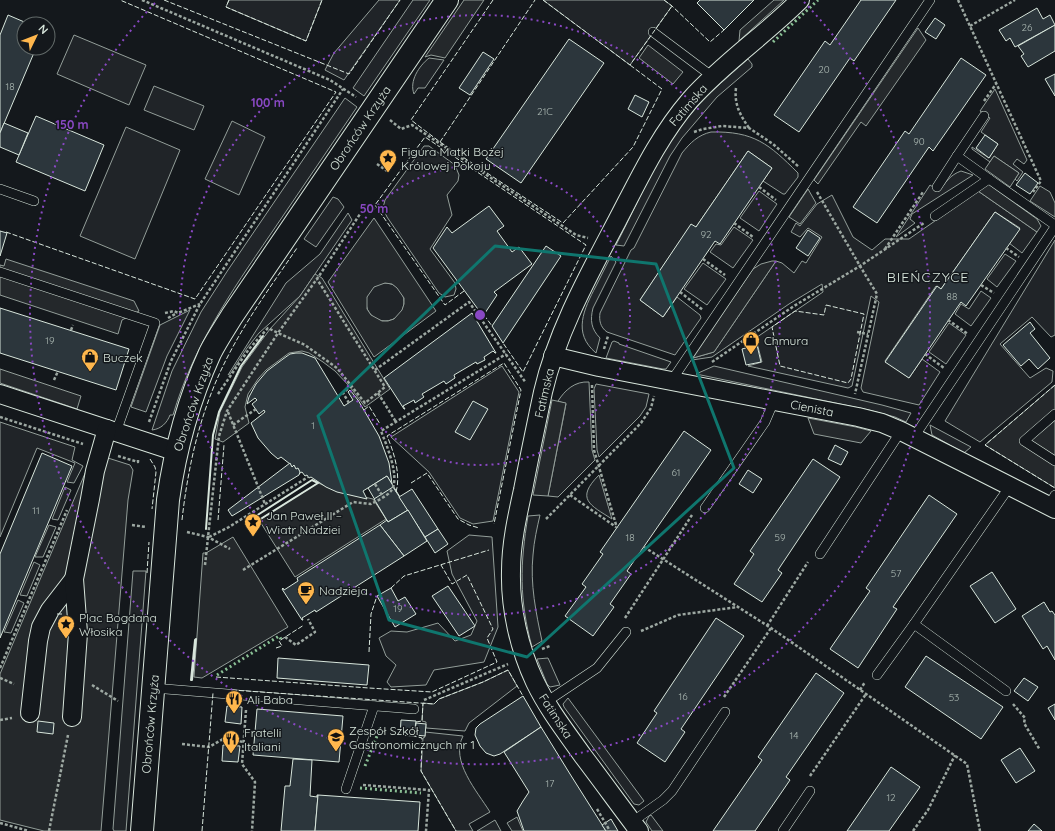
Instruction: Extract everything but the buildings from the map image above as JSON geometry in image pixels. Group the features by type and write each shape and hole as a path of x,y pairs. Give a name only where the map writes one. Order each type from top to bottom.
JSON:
{"street":[{"name":"Obrońców Krzyża","path":"142,831 168,500 176,452 202,373 216,342 232,316 447,0"},
{"name":"Fatimska","path":"636,827 569,736 546,702 529,668 517,628 512,595 511,569 516,524 543,392 560,337 580,294 654,150 683,108 713,77 800,0"},
{"name":"Cienista","path":"553,356 599,367 672,380 882,423 1010,486 1053,504"},
{"path":"0,394 176,452"},
{"path":"72,717 78,633 74,579 95,471 101,450 111,430"},
{"path":"30,714 38,641 41,627 50,610 74,579"}],"lane":[{"path":"672,380 930,0"},
{"path":"653,32 713,77"},
{"path":"937,187 984,116"},
{"path":"820,554 1055,226 957,156"},
{"path":"935,216 989,179"},
{"path":"0,188 34,201"},
{"path":"0,272 155,323 111,430"},
{"path":"705,508 765,422 774,401"},
{"path":"1055,414 1024,441 1055,461"},
{"path":"877,675 1010,486"},
{"path":"914,624 1006,691"},
{"path":"546,702 597,668 626,632"},
{"path":"153,688 414,709"},
{"path":"347,786 374,706"},
{"path":"636,827 672,791 725,712"},
{"path":"783,831 810,791"}],"path":[{"path":"142,0 330,80 343,89 200,304 171,361 150,417"},
{"path":"958,0 1041,181 1025,204"},
{"path":"970,26 1015,0"},
{"path":"736,88 735,95 741,118 749,128 784,153 804,172 815,187 877,294 855,394"},
{"path":"401,129 412,125 576,235 592,240"},
{"path":"694,132 722,126 749,128"},
{"path":"377,164 386,171"},
{"path":"759,187 782,204"},
{"path":"205,565 219,436 227,411 278,333 360,214"},
{"path":"712,362 794,306 860,266 935,216"},
{"path":"734,223 757,240"},
{"path":"1006,248 1021,258"},
{"path":"703,259 730,279"},
{"path":"218,394 249,349 268,328 305,345 337,368 365,403 385,387 317,278"},
{"path":"981,285 996,295"},
{"path":"680,292 707,313"},
{"path":"375,370 469,302 530,388"},
{"path":"162,314 174,311 178,313 200,304"},
{"path":"948,320 969,335"},
{"path":"71,330 72,325"},
{"path":"857,332 868,334"},
{"path":"604,350 608,336"},
{"path":"378,432 506,354"},
{"path":"925,354 946,369"},
{"path":"54,380 58,371"},
{"path":"349,403 343,393 351,386"},
{"path":"570,495 617,528 594,450 592,388"},
{"path":"378,393 396,422"},
{"path":"546,519 641,423 648,414 652,402"},
{"path":"233,425 256,409"},
{"path":"227,411 265,504"},
{"path":"0,416 138,462"},
{"path":"243,570 353,502 371,504 390,492 394,486 394,471 381,431"},
{"path":"208,537 230,527 308,476"},
{"path":"375,484 383,496"},
{"path":"0,668 70,504"},
{"path":"693,514 619,627 631,636 678,615 738,606"},
{"path":"132,525 150,527"},
{"path":"191,532 208,537 230,549"},
{"path":"644,547 738,606 968,764 980,831"},
{"path":"285,637 296,645 315,632 308,619"},
{"path":"499,668 510,663"},
{"path":"88,682 118,701"},
{"path":"1006,691 1009,699 1025,718 1024,723 1040,750"},
{"path":"808,779 866,694"},
{"path":"246,704 242,764 255,782 252,831"},
{"path":"50,831 57,787 72,717"},
{"path":"182,744 209,747 223,739 244,742"},
{"path":"913,831 928,810 955,755"},
{"path":"347,786 430,790 426,831"},
{"path":"0,824 29,831"}],"highlighted area":[{"path":"495,246 656,264 734,468 527,657 389,620 318,416"}],"shaded area":[{"path":"229,0 322,0 306,41 226,7"},
{"path":"379,0 400,0 344,80 325,70 334,53"},
{"path":"413,0 430,0 364,96 353,88"},
{"path":"464,0 484,0 445,58 431,55 425,57"},
{"path":"543,0 664,0 672,6 630,65"},
{"path":"774,0 784,0 739,41 740,30"},
{"path":"918,28 926,40 866,126 861,122 818,184 814,180"},
{"path":"74,35 146,65 129,105 57,74"},
{"path":"648,45 683,72 673,84 639,58"},
{"path":"429,58 444,60 425,88 418,88 414,94 413,84 416,74"},
{"path":"748,59 752,64 752,67 717,97 682,138 670,156 624,246 616,245 653,171 686,119 720,84"},
{"path":"154,86 204,106 194,130 144,110"},
{"path":"995,89 1027,160 1024,164 1017,159 1013,164 1023,172 1017,181 1015,179 1019,173 994,156 990,162 972,149 972,147 989,158 998,144 981,132 990,118 980,111"},
{"path":"345,98 357,107 227,299 191,366 173,415 170,415 161,427 152,430 172,371 201,312"},
{"path":"232,121 265,137 239,195 205,179"},
{"path":"126,127 180,150 135,259 80,236"},
{"path":"711,132 739,134 760,141 788,163 798,173 798,177 785,194 783,194 763,181 772,168 748,151 696,227 691,225 640,300 663,317 677,297 700,315 701,318 675,355 607,332 600,323 600,313 682,153 695,140 702,135"},
{"path":"424,146 429,146 455,165 459,175 458,181 447,195 452,215 430,249 455,283 456,289 454,295 445,297 439,293 387,217 383,208 385,200"},
{"path":"994,156 1019,173 1010,187 985,169"},
{"path":"961,171 973,175 912,214 910,219 915,223 896,237 930,185 939,191 951,177"},
{"path":"988,184 1037,219 1041,226 1037,232 978,191"},
{"path":"1040,186 1050,192 1055,203 1055,217 1030,201"},
{"path":"808,189 816,203 800,224 789,217"},
{"path":"759,191 777,204 759,231 740,218"},
{"path":"978,191 1037,232 1022,253 1009,243 1020,228 995,212 941,289 936,286 885,361 909,378 922,359 940,372 919,405 863,392 861,388 879,302 871,296 852,386 848,388 748,366 762,362 757,343 744,346 823,292 822,284 789,304 712,357 692,360 693,358 714,352 776,261 782,263 794,273 802,261 806,263 822,237 808,228 800,237 791,232 796,223 800,226 817,204 832,195 853,237 872,250 885,239 909,239"},
{"path":"333,197 338,199 344,207 316,247 304,239"},
{"path":"348,213 352,220 300,296 259,333 247,348 231,373 228,375 286,283 320,254"},
{"path":"374,218 436,311 374,357 328,282","holes":["385,283 392,284 404,298 404,304 402,310 394,319 382,321 371,315 367,309 367,297 374,287"]},
{"path":"734,227 753,240 733,268 710,252 716,244 721,245"},
{"path":"1055,240 1055,335 1051,337 1032,317 1000,344 1030,378 1046,368 1053,371 1052,382 980,442 945,421"},
{"path":"1005,254 1016,261 997,287 987,279"},
{"path":"611,256 616,262 592,312 593,328 600,338 596,353 584,337 582,321 588,303"},
{"path":"6,259 134,301 139,311 122,320 118,334 0,295 0,265 4,266"},
{"path":"776,261 714,352 693,358 753,269 761,264"},
{"path":"703,263 726,279 707,305 684,289"},
{"path":"315,274 322,278 390,389 365,407 350,387 335,371 323,362 309,353 302,351 289,353 266,370 248,394 245,407 249,423 223,442 215,439 220,412 242,367 270,329 300,296"},
{"path":"381,283 389,283 396,286 401,291 404,302 401,313 396,318 389,321 381,321 374,318 369,313 366,306 366,298 369,291 374,286"},
{"path":"981,291 991,298 971,326 955,314 961,304 969,309"},
{"path":"190,310 167,356 146,412 131,407 160,325"},
{"path":"949,323 966,335 946,364 929,352"},
{"path":"614,341 671,362 666,369 663,369 606,358 612,342"},
{"path":"502,366 519,392 493,521 473,524 460,518 429,472 391,437"},
{"path":"714,366 911,413 906,422 895,417 869,410 696,374"},
{"path":"0,369 81,396 77,409 0,383"},
{"path":"589,382 592,450 595,460 558,497 548,496 566,404 558,401 571,387 579,383"},
{"path":"596,384 649,394 646,407 640,416 599,457 597,450 594,389"},
{"path":"1055,385 1055,488 985,445"},
{"path":"552,400 566,403 548,496 533,495"},
{"path":"808,418 871,431 861,443 814,434"},
{"path":"0,422 75,447 72,460 83,466 74,483 67,482 75,463 37,448 0,537"},
{"path":"930,425 971,447 964,453 932,435"},
{"name":"Plac Bogdana Włosika","path":"108,458 130,465 133,470 128,500 101,831 44,831 0,820 0,674 86,471"},
{"path":"599,475 612,519 597,510 588,501 588,490"},
{"path":"318,483 338,491 373,499 386,519 295,577 259,520"},
{"path":"65,487 71,490 58,520 52,519"},
{"path":"540,515 534,545 532,577 542,641 532,647 523,597 522,566 528,516"},
{"path":"49,525 56,527 43,557 35,557"},
{"path":"469,535 492,537 498,627 484,662 434,670 426,685 391,687 387,682 396,665 386,656 379,638 391,631 407,632 438,623 455,641 471,635 477,621 452,574 447,551"},
{"path":"233,537 288,627 202,678 194,677 203,553 206,553"},
{"path":"34,562 40,565 27,596 20,595"},
{"path":"133,571 146,571 126,831 114,831 113,829"},
{"path":"18,600 24,603 11,633 4,632"},
{"path":"548,658 560,685 550,687 547,684 537,659"},
{"path":"508,670 517,686 469,723 465,731 426,728 426,722 422,721 423,703 434,704 439,699 483,682"},
{"path":"568,698 644,801 639,805 634,804 564,707 563,704"},
{"path":"425,732 463,736 460,746 462,765 472,785 490,812 469,824 473,831 456,831 421,771 423,738 425,737"},
{"path":"651,815 663,831 652,831 646,822"},
{"path":"517,817 523,831 512,831 507,823"},
{"path":"495,820 501,831 477,831"}],"hedge":[{"path":"773,42 818,0"},
{"path":"217,675 279,636 281,639"},
{"path":"365,766 381,726"},
{"path":"360,788 421,793"}],"fence":[{"path":"6,232 195,299 336,92 120,0"},
{"path":"164,0 349,74 400,0"},
{"path":"229,0 226,7 306,41 322,0"},
{"path":"493,0 411,120 440,142 563,223 633,147 662,89 630,65"},
{"path":"440,142 535,0"},
{"path":"543,0 630,65 672,6"},
{"path":"664,0 710,42 724,30"},
{"path":"464,291 445,305 375,205 425,137 586,245 523,372 503,343"},
{"path":"182,520 196,440 208,401 224,364 249,319 297,248"},
{"path":"826,305 864,314 851,379 848,383 780,366 772,327 795,311 824,315 826,305"},
{"path":"484,315 492,326"},
{"path":"396,492 398,478 397,471 394,456 387,436 504,363 521,390 494,524"},
{"path":"1055,385 985,445 1055,488"},
{"path":"364,410 369,406 380,424"},
{"path":"218,520 224,445"},
{"path":"150,459 156,472 152,509"},
{"path":"411,483 427,473 458,519 479,528"},
{"path":"147,573 149,542"},
{"path":"391,588 404,576 489,550"},
{"path":"216,677 432,692 497,662 487,638 493,629 467,575 452,584 441,565"},
{"path":"369,652 371,614 377,596"},
{"path":"57,614 64,614"},
{"path":"276,648 282,646 279,641 304,625"},
{"path":"232,690 434,704 439,699 483,682 508,670 523,696"},
{"path":"202,831 213,693"},
{"path":"416,722 422,721 423,703"},
{"path":"415,734 414,736 422,738 421,771 456,831"}],"wall":[{"path":"206,529 213,435 219,412 241,366 263,336"},
{"path":"312,480 318,483 259,520 256,516 312,480"},
{"path":"196,639 192,680 191,680 195,640 196,639"}],"place":[{"name":"Figura Matki Bożej Królowej Pokoju","path":"388,173"},
{"name":"Chmura","path":"751,355"},
{"name":"Buczek","path":"90,372"},
{"name":"Jan Paweł II – Wiatr Nadziei","path":"253,537"},
{"name":"Nadzieja","path":"306,605"},
{"name":"Plac Bogdana Włosika","path":"66,639"},
{"name":"Ali Baba","path":"234,714"},
{"name":"Zespół Szkół Gastronomicznych nr 1","path":"336,752"},
{"name":"Fratelli Italiani","path":"231,754"}],"district":[{"name":"BIEŃCZYCE","path":"928,277"}]}
